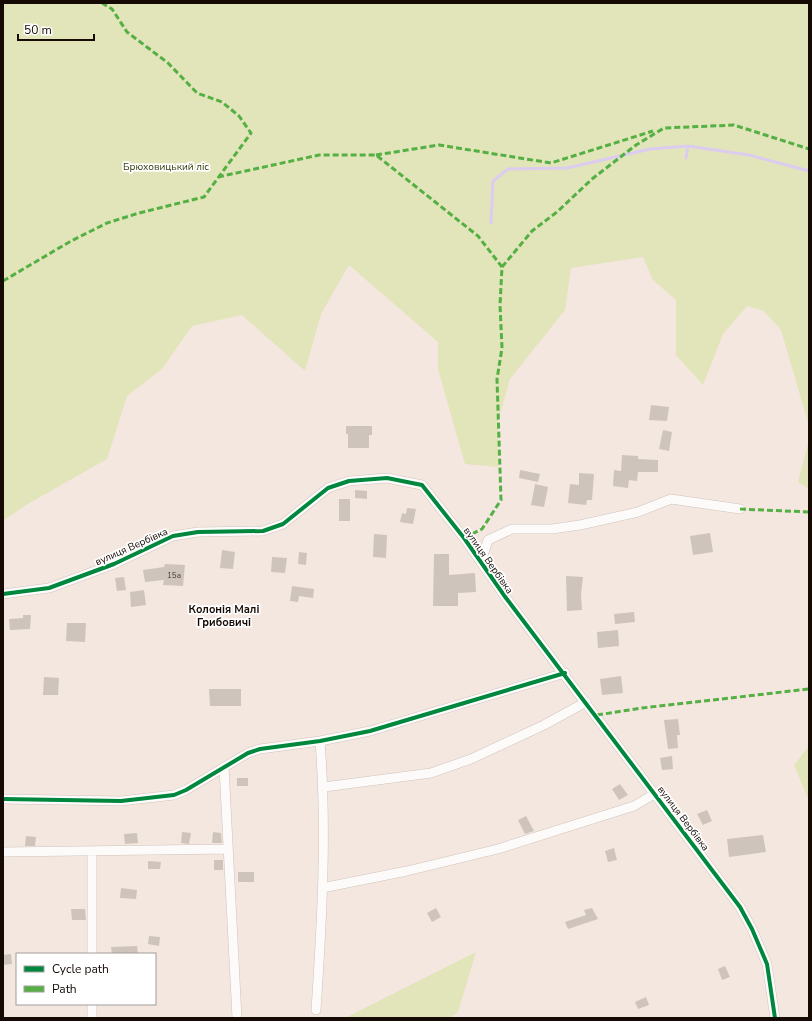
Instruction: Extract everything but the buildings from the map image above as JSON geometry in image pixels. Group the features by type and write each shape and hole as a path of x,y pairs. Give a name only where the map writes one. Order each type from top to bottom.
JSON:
{"street":[{"name":"вулиця Вербівка","path":"3,594 49,588 114,564 173,536 198,532 263,531 283,524 328,488 348,481 386,478 422,485 464,538 506,598 565,673 740,907 752,929 767,964 775,1018"},
{"path":"481,562 488,540 512,529 552,529 580,525 638,512 671,499 740,509"},
{"path":"3,799 121,800 164,798 186,790 248,753 260,749 320,741 370,731 520,685 565,673"},
{"path":"324,787 431,773 471,759 544,725 586,702"},
{"path":"316,1010 322,928 324,787 320,741"},
{"path":"224,767 237,1018"},
{"path":"322,888 407,871 498,849 634,806 656,794"},
{"path":"3,852 228,849"},
{"path":"92,851 92,953"},
{"path":"92,1005 92,1018"}],"green space":[{"name":"Брюховицький ліс","path":"3,3 809,3 809,426 781,330 764,311 747,306 723,334 703,385 676,355 676,300 653,280 643,257 571,268 565,310 510,379 498,421 498,467 465,464 438,369 438,342 349,265 321,314 305,371 242,315 192,326 162,369 127,396 107,459 26,505 3,521"},
{"path":"809,440 809,489 798,482"},
{"path":"809,746 809,801 794,765"},
{"path":"476,952 458,1012 450,1018 345,1018"}],"waterway":[{"path":"686,158 688,146"},
{"path":"491,223 493,181 508,169 567,168 650,149 688,146 749,155 809,171"}],"marked path":[{"path":"3,281 71,241 107,223 139,213 204,197 251,133 239,116 222,102 197,93 168,63 127,32 112,9 102,3"},
{"path":"502,267 532,231 557,212 592,179 636,145 664,128 734,125 809,149"},
{"path":"376,155 439,145 551,163 653,131"},
{"path":"218,177 319,155 376,155 478,236 502,267 500,305 502,348 497,379 501,500 482,529 464,538"},
{"path":"740,509 809,512"},
{"path":"597,715 642,708 809,689"}],"cycle path":[{"path":"3,594 49,588 114,564 173,536 198,532 263,531 283,524 328,488 349,481 387,478 422,485 464,538 506,598 740,907 752,929 767,964 775,1018"},
{"path":"3,799 121,801 174,795 186,790 248,753 260,749 320,741 370,731 565,673"}],"district":[{"name":"Колонія Малі Грибовичі","path":"224,615"}]}
